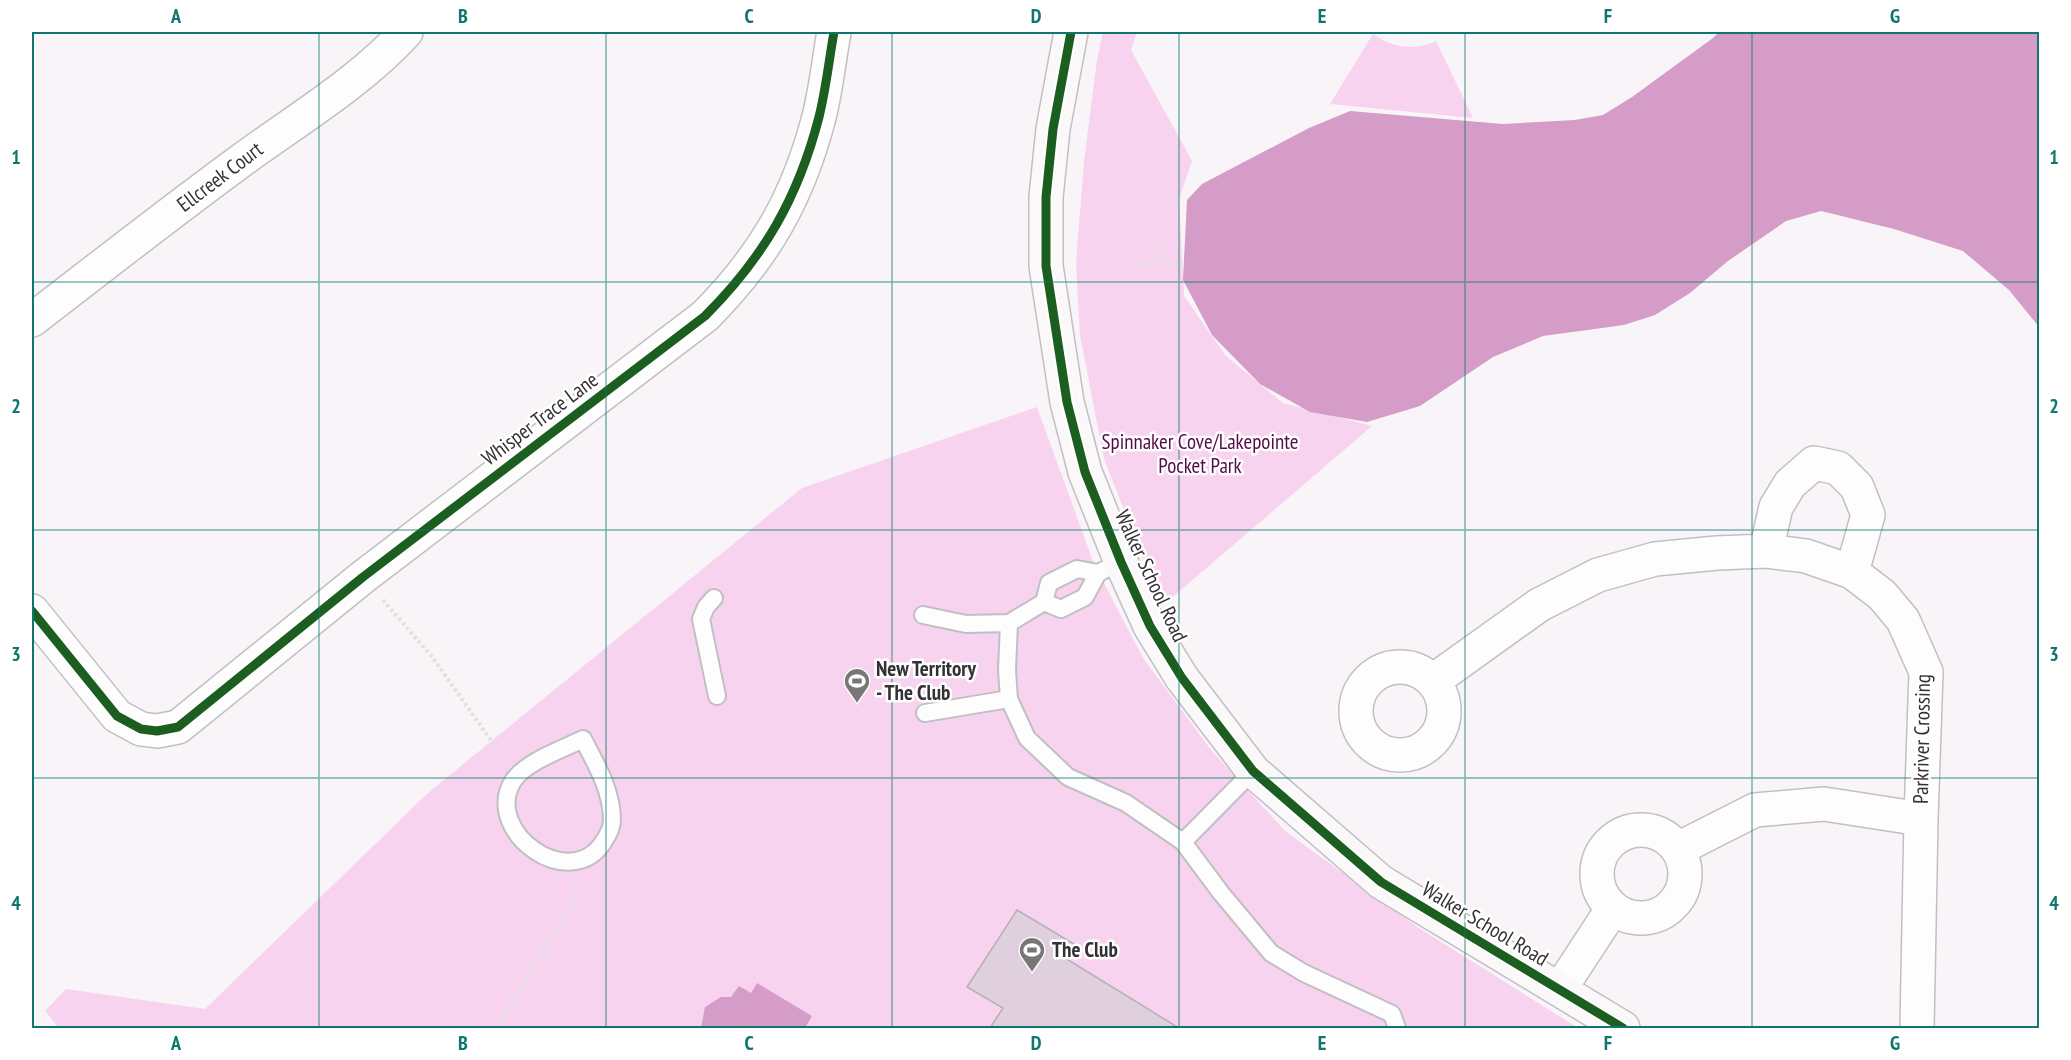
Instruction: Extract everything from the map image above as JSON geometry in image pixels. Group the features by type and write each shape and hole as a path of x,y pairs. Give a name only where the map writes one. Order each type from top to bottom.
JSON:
{"street":[{"name":"Ellcreek Court","path":"32,320 242,160 360,75 406,32"},
{"name":"Whisper Trace Lane","path":"32,611 117,716 141,729 157,732 178,727 363,577 705,316 732,289 756,259 794,191 819,115 834,32"},
{"name":"Walker School Road","path":"1071,32 1053,129 1046,197 1046,266 1067,402 1109,567 1150,626 1182,678 1253,771 1381,882 1623,1029"},
{"path":"1766,551 1776,507 1790,484 1814,463 1838,468 1857,487 1868,515 1852,572"},
{"name":"Parkriver Crossing","path":"1432,681 1539,605 1598,575 1655,559 1766,551 1806,556 1852,572 1882,595 1903,620 1926,672 1917,1029"},
{"path":"1678,849 1755,810 1824,804 1921,819"},
{"path":"1646,830 1667,838 1678,849 1684,861 1683,889 1676,901 1666,910 1653,916 1639,918 1625,915 1613,908 1603,897 1598,882 1597,867 1602,853 1611,841 1624,833 1646,830"},
{"path":"1560,989 1613,908"}],"lane":[{"path":"1044,602 1061,609 1085,597 1109,567"},
{"path":"922,615 966,624 1009,623 1044,602 1049,583 1077,569 1109,567"},
{"path":"714,598 706,607 701,619 717,696"},
{"path":"1009,623 1007,669 1009,699 1027,738 1068,777 1126,803 1183,842 1221,893 1271,952 1304,973 1392,1014 1396,1028"},
{"path":"925,713 1009,699"},
{"path":"583,739 607,790 612,822 601,847 588,857 574,862 553,860 539,855 521,840 511,823 507,806 512,782 519,774 525,768 583,739"},
{"path":"1183,842 1253,771"}],"path":[{"path":"1155,236 1170,263"},
{"path":"1136,264 1153,261 1182,267"},
{"path":"363,577 433,658 495,748 519,774"},
{"path":"495,1029 576,899 574,862"}],"green space":[{"name":"Spinnaker Cove/Lakepointe Pocket Park","path":"1103,32 1137,32 1131,50 1192,161 1179,199 1184,296 1226,356 1283,403 1372,426 1169,600 1145,563 1104,459 1080,335 1076,264 1084,161 1097,60"},
{"path":"1373,34 1403,47 1420,46 1436,41 1473,118 1330,104"},
{"name":"New Territory - The Club","path":"1037,407 1094,564 1143,658 1211,750 1285,831 1419,928 1578,1028 59,1028 45,1011 66,989 205,1009 429,792 802,488"}],"shaded area":[{"path":"1719,32 2039,32 2039,327 2009,290 1963,251 1894,229 1821,211 1786,221 1728,261 1690,293 1655,315 1624,325 1543,336 1493,357 1420,406 1367,422 1310,412 1260,384 1212,335 1183,280 1187,200 1202,184 1309,128 1350,111 1503,124 1575,120 1603,115 1632,97"},
{"path":"757,983 812,1016 805,1028 701,1028 705,1007 721,997 731,997 739,986 751,993"}],"building":[{"name":"The Club","path":"1017,910 1074,944 1065,958 1179,1028 990,1028 1003,1008 967,987"}],"cycle path":[{"path":"32,611 117,716 141,729 157,731 178,727 363,577 705,316 726,294 745,271 776,225 801,174 819,117 834,32"},
{"path":"1071,32 1053,129 1046,197 1046,266 1067,402 1085,472 1121,562 1150,626 1182,678 1253,771 1381,882 1623,1028"}],"place":[{"name":"New Territory - The Club","path":"857,704"},
{"name":"The Club","path":"1032,973"}]}
